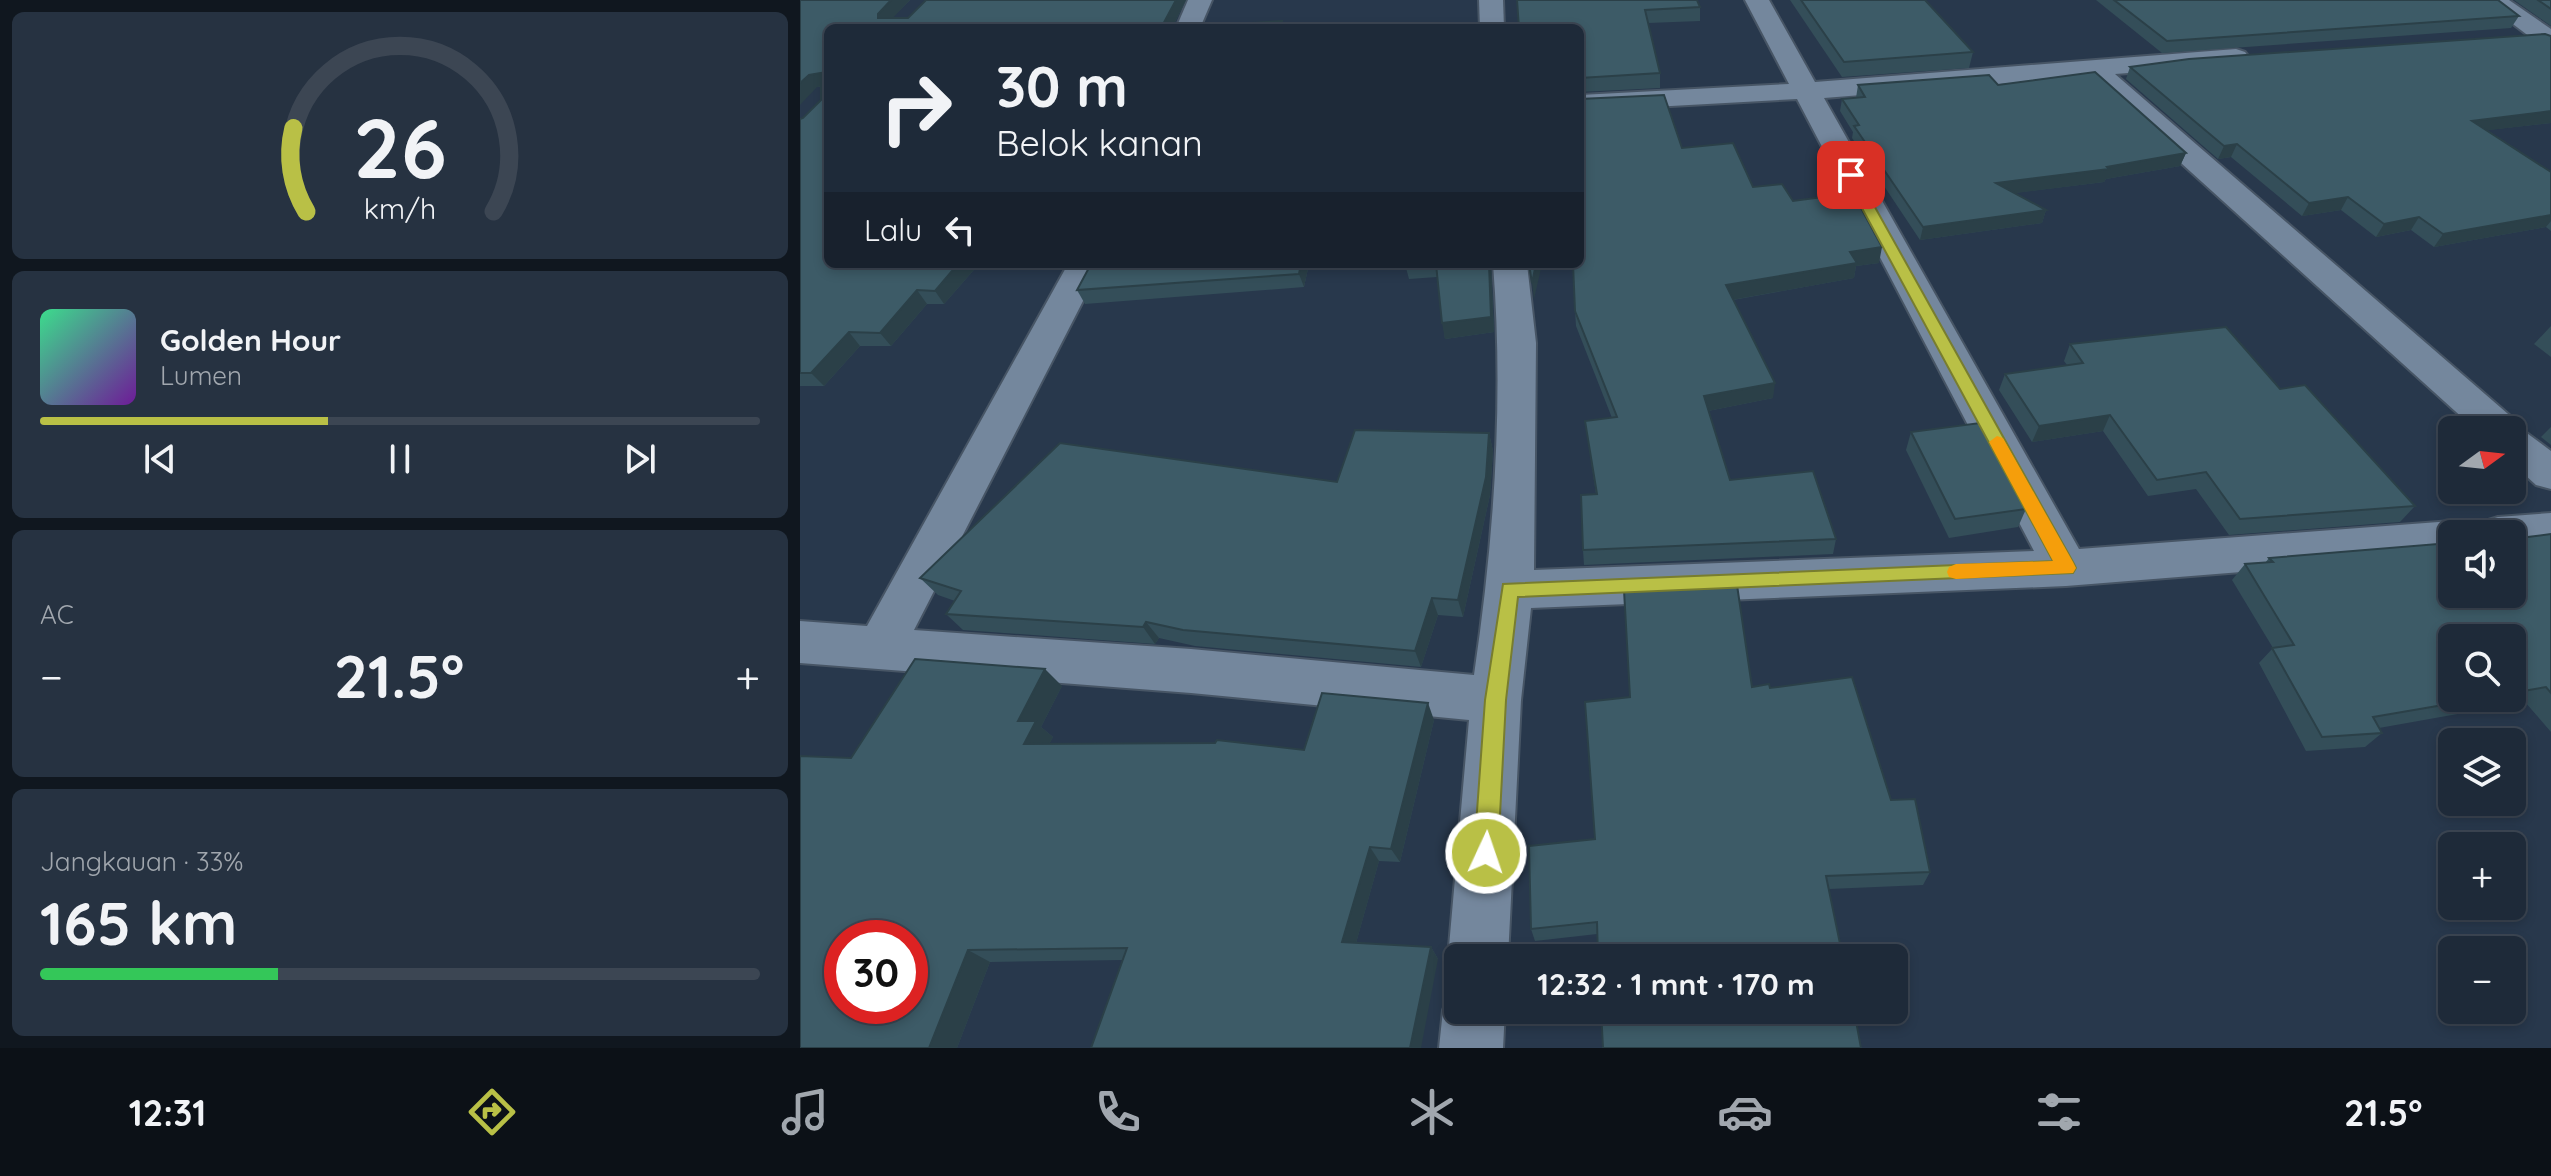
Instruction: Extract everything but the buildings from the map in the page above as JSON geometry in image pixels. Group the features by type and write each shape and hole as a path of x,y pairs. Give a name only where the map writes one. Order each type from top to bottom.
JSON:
{"street":[{"path":"1190,24 1200,0"},
{"path":"1491,0 1492,24"},
{"path":"1757,0 2066,568"},
{"path":"2493,0 2549,37"},
{"path":"2497,39 2549,37"},
{"path":"1584,103 1804,91 2263,55"},
{"path":"2091,67 2485,416"},
{"path":"880,648 1083,268"},
{"path":"1479,944 1496,700 1510,590 1518,343 1510,268"},
{"path":"2526,452 2551,474"},
{"path":"2526,532 2551,530"},
{"path":"1510,590 2066,568 2438,539"},
{"path":"800,642 1191,671 1496,700"},
{"path":"1471,1048 1473,1024"}],"slow traffic":[{"path":"1956,572 2066,568 1997,442"}],"route":[{"path":"1486,853 1496,700 1510,590 2066,568 1851,175"}]}
